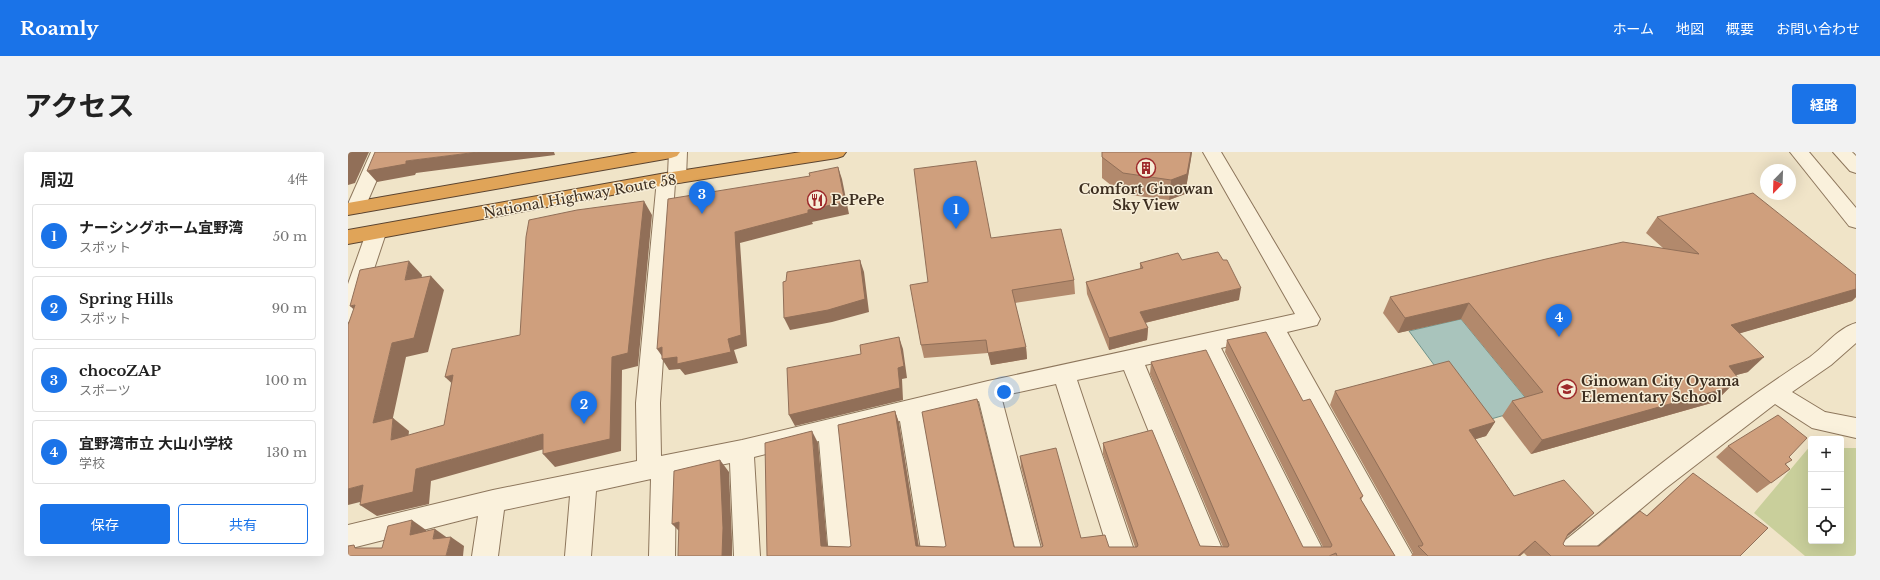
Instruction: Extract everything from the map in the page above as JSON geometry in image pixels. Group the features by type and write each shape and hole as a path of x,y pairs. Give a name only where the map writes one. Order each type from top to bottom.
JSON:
{"highway":[{"name":"National Highway Route 58","path":"352,208 671,152"},
{"name":"National Highway Route 58","path":"348,237 672,179 837,152"}],"street":[{"path":"352,208 380,152"},
{"path":"662,556 656,467 648,403 672,179 678,152"},
{"path":"348,537 389,537 493,502 584,481 742,450 988,390 1207,343 1272,326 1309,319 1212,152"},
{"path":"1799,152 1856,221"},
{"path":"1842,152 1856,167"},
{"path":"348,314 376,232"},
{"path":"1272,326 1400,556"},
{"path":"1566,556 1657,480 1774,392 1823,359 1856,331"},
{"path":"1207,343 1313,556"},
{"path":"1131,359 1212,556"},
{"path":"1064,374 1123,556"},
{"path":"988,390 1030,556"},
{"path":"1774,392 1820,421 1856,428"},
{"path":"910,410 936,556"},
{"path":"830,429 842,556"},
{"path":"742,450 747,556"},
{"path":"578,556 584,481"},
{"path":"485,556 493,502"}],"green space":[{"path":"1844,448 1856,448 1856,556 1805,556 1754,513 1808,449 1808,544 1844,544"}],"water":[{"path":"1461,319 1533,407 1477,423 1409,331"}],"building":[{"path":"375,152 478,152 406,161 406,164 367,171"},
{"path":"1102,152 1191,152 1187,174 1171,180 1123,173 1102,157"},
{"path":"976,161 991,238 1061,229 1074,280 1012,290 1026,347 988,353 986,340 921,345 910,285 928,282 914,169"},
{"path":"838,167 845,202 808,210 808,213 735,232 741,335 728,339 731,352 677,364 677,357 662,359 662,347 657,349 668,199 810,176 809,173"},
{"path":"1753,193 1856,275 1856,289 1731,325 1764,357 1729,366 1738,378 1725,382 1730,387 1542,440 1512,401 1543,392 1469,303 1405,318 1390,297 1623,242 1699,254 1657,217"},
{"path":"644,201 628,353 612,357 610,439 543,454 543,434 416,469 413,492 360,505 363,485 348,489 348,325 355,305 350,306 360,270 409,261 405,280 431,276 414,338 392,343 373,423 393,418 391,440 444,425 453,375 445,377 452,349 520,335 526,237 529,220 577,210"},
{"path":"1218,252 1223,260 1227,260 1241,288 1140,312 1148,328 1109,338 1086,282 1143,268 1140,263 1178,253 1182,260"},
{"path":"860,260 865,299 828,310 784,318 783,282 786,281 787,272"},
{"path":"1266,332 1303,401 1310,399 1363,496 1360,498 1395,556 1337,556 1336,553 1329,556 767,556 765,443 812,431 821,546 849,547 851,546 838,425 895,411 916,546 946,546 922,412 977,399 1014,547 1043,546 1020,456 1056,448 1081,538 1105,535 1109,547 1137,547 1138,545 1103,443 1152,430 1200,546 1228,547 1229,545 1151,362 1206,350 1303,547 1331,547 1332,545 1227,340"},
{"path":"899,337 904,366 898,368 900,388 789,415 787,368 861,354 860,345"},
{"path":"1449,361 1495,422 1469,430 1514,496 1564,480 1594,513 1568,534 1563,544 1565,546 1599,546 1640,511 1647,516 1693,473 1768,528 1740,556 1551,556 1535,541 1518,556 1428,556 1418,546 1422,546 1423,544 1335,391"},
{"path":"1778,415 1807,438 1789,457 1792,460 1785,464 1790,469 1771,483 1728,446"},
{"path":"720,460 723,528 722,556 678,556 679,522 672,524 674,471"},
{"path":"412,520 410,535 435,529 433,539 451,537 446,556 348,556 348,546 354,545 355,548 382,548 388,526"}],"place":[{"name":"Comfort Ginowan Sky View","path":"1146,168"},
{"name":"PePePe","path":"817,200"},
{"name":"chocoZAP","path":"702,214"},
{"name":"ナーシングホーム宜野湾","path":"956,229"},
{"name":"宜野湾市立 大山小学校","path":"1559,337"},
{"name":"Ginowan City Oyama Elementary School","path":"1567,389"},
{"name":"Spring Hills","path":"584,424"}]}
